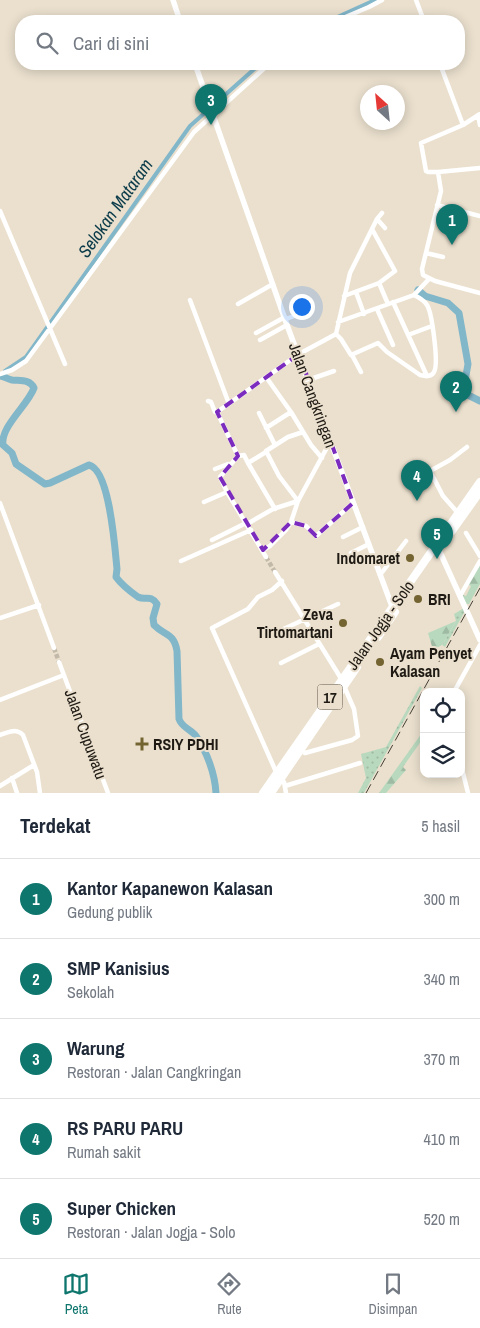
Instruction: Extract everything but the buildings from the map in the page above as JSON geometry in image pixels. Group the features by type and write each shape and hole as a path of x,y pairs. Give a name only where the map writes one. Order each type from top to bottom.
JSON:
{"highway":[{"name":"Jalan Jogja - Solo","path":"267,792 480,482"},
{"name":"Jalan Jogja - Solo","path":"436,548 480,492"},
{"name":"Jalan Jogja - Solo","path":"278,776 300,750 343,683"}],"main road":[{"path":"173,0 178,15"},
{"name":"Jalan Cangkringan","path":"197,70 330,442 394,609"},
{"path":"436,548 480,638"}],"street":[{"path":"352,15 370,8 382,0"},
{"path":"416,0 422,15"},
{"path":"2,374 24,363 184,145 203,122 262,70"},
{"path":"442,70 463,125"},
{"path":"480,125 479,115 463,125 421,142 426,171 428,172 480,168"},
{"path":"438,172 441,191 422,271 423,275 429,279 480,293"},
{"path":"438,205 480,216"},
{"path":"0,211 64,364"},
{"path":"336,334 350,274 377,219 382,213"},
{"path":"377,219 385,228"},
{"path":"344,296 379,283 395,272 372,230"},
{"path":"426,253 443,257"},
{"path":"338,322 414,295 429,279"},
{"path":"379,283 428,376"},
{"path":"238,304 273,284"},
{"path":"356,292 364,314"},
{"path":"352,355 378,343 387,352 420,375 428,376 435,372 432,326 427,306 414,295"},
{"path":"190,300 229,404"},
{"path":"377,309 393,345"},
{"path":"256,333 308,311"},
{"path":"260,340 286,320"},
{"path":"408,335 432,326"},
{"path":"217,412 299,354 336,334"},
{"path":"336,334 350,355 352,355 360,372"},
{"path":"308,380 334,371"},
{"path":"266,377 291,412 311,445 322,458"},
{"path":"208,401 211,402 215,412 217,412 238,456"},
{"path":"266,428 291,412"},
{"path":"259,413 274,445"},
{"path":"248,463 288,437 303,432"},
{"path":"263,550 280,538 291,522 298,501 330,442"},
{"path":"458,513 442,496 430,470 450,460 467,447"},
{"path":"266,452 279,476 298,501"},
{"path":"266,557 220,477 238,456 244,455 275,509"},
{"path":"216,469 228,464 230,465"},
{"path":"204,502 227,492"},
{"path":"212,540 275,509 298,501"},
{"path":"0,503 54,648"},
{"path":"291,522 306,526 316,536 353,503"},
{"path":"343,537 363,527"},
{"path":"181,560 251,530"},
{"path":"466,533 480,556"},
{"path":"380,575 406,541"},
{"path":"351,553 369,544"},
{"path":"460,596 480,561"},
{"path":"275,572 343,683 354,709 357,725 356,738 305,753 300,750"},
{"path":"282,581 272,590 258,597 248,609 212,628 278,776 285,786 286,793"},
{"path":"456,587 467,581"},
{"path":"277,632 338,604"},
{"path":"0,618 39,605"},
{"path":"281,663 319,644"},
{"path":"456,688 480,644"},
{"name":"Jalan Cupuwatu","path":"59,662 108,793"},
{"path":"0,700 64,675"},
{"path":"0,735 14,731 22,733 34,765 40,793"},
{"path":"285,786 360,762"},
{"path":"0,786 34,765"},
{"path":"12,778 17,793"},
{"path":"464,778 468,793"}],"highlighted area":[{"path":"299,354 353,503 316,536 306,526 291,522 263,550 220,477 238,456 217,412"}],"green space":[{"path":"480,563 480,584 469,604 466,604 463,595 466,596 471,586 467,584"},
{"path":"464,608 465,611 445,647 442,645 456,621 454,614"},
{"path":"456,621 442,645 433,650 428,633"},
{"path":"420,686 422,688 420,688 420,692 364,793 358,793 366,778 361,754 386,747"},
{"path":"420,736 420,743 403,767 406,770 386,793 379,793"}],"waterway":[{"name":"Selokan Mataram","path":"342,15 375,0"},
{"name":"Selokan Mataram","path":"5,371 26,357 190,126 253,70"},
{"path":"418,290 425,296 448,303 459,313 468,364 464,387 466,394 480,401"},
{"path":"0,376 30,383 34,388 3,438 3,445 12,453 16,464 45,484 89,465 96,470 102,481 107,495 113,529 116,577 138,597 150,598 155,601 157,604 153,618 154,625 171,638 176,645 179,719 196,736 204,749 210,763 216,793"}],"tunnel":[{"path":"266,557 275,572"},
{"path":"54,648 59,662"}],"railway":[{"path":"366,793 480,588"}],"place":[{"name":"Warung","path":"211,125"},
{"name":"Kantor Kapanewon Kalasan","path":"452,245"},
{"name":"SMP Kanisius","path":"456,412"},
{"name":"RS PARU PARU","path":"417,501"},
{"name":"Indomaret","path":"410,558"},
{"name":"Super Chicken","path":"437,559"},
{"name":"BRI","path":"418,599"},
{"name":"Zeva Tirtomartani","path":"343,623"},
{"name":"Ayam Penyet Kalasan","path":"380,662"},
{"name":"RSIY PDHI","path":"142,744"}]}
